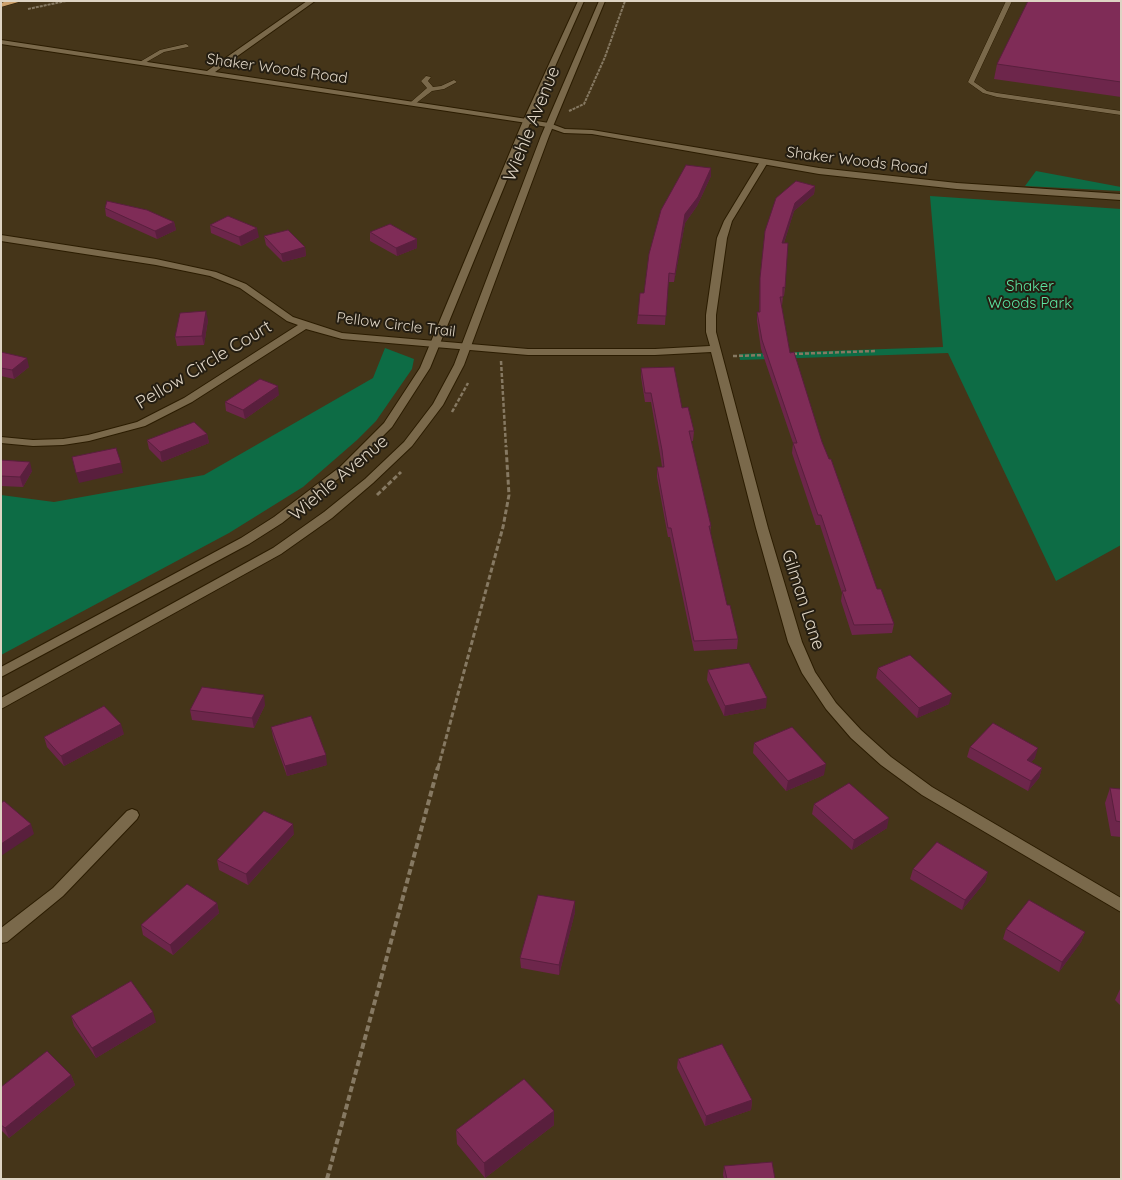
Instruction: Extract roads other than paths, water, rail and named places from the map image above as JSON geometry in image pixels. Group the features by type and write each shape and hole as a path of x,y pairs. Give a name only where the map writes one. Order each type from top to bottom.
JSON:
{"highway":[{"path":"1,4 18,1"}],"street":[{"path":"208,73 312,1"},
{"name":"Wiehle Avenue","path":"1,672 245,541 311,497 344,470 388,425 415,386 434,345 527,121 581,1"},
{"name":"Wiehle Avenue","path":"1,704 277,551 328,515 369,481 413,438 438,405 465,348 549,125 602,1"},
{"name":"Shaker Woods Road","path":"1,42 549,125 566,125 592,132"},
{"name":"Shaker Woods Road","path":"549,125 564,131 592,132 764,162 906,182 1121,197"},
{"name":"Gilman Lane","path":"764,162 728,221 722,238 710,315 716,353 795,642 809,673 831,706 856,734 886,761 927,791 1121,906"},
{"name":"Pellow Circle Trail","path":"1,238 163,263 213,274 244,286 274,309 305,325 342,336 465,348 578,353 716,353"},
{"name":"Pellow Circle Court","path":"1,440 33,443 63,442 89,438 141,424 188,400 305,325"},
{"path":"1,937 58,892 132,815"}],"lane":[{"path":"1009,1 971,82 976,87 997,95 1121,113"},
{"path":"141,63 162,51 186,46"},
{"path":"428,77 424,81 430,86 430,89"},
{"path":"413,103 430,89 442,88 454,82"}],"park label":[{"name":"Shaker Woods Park","path":"1030,294"}]}
